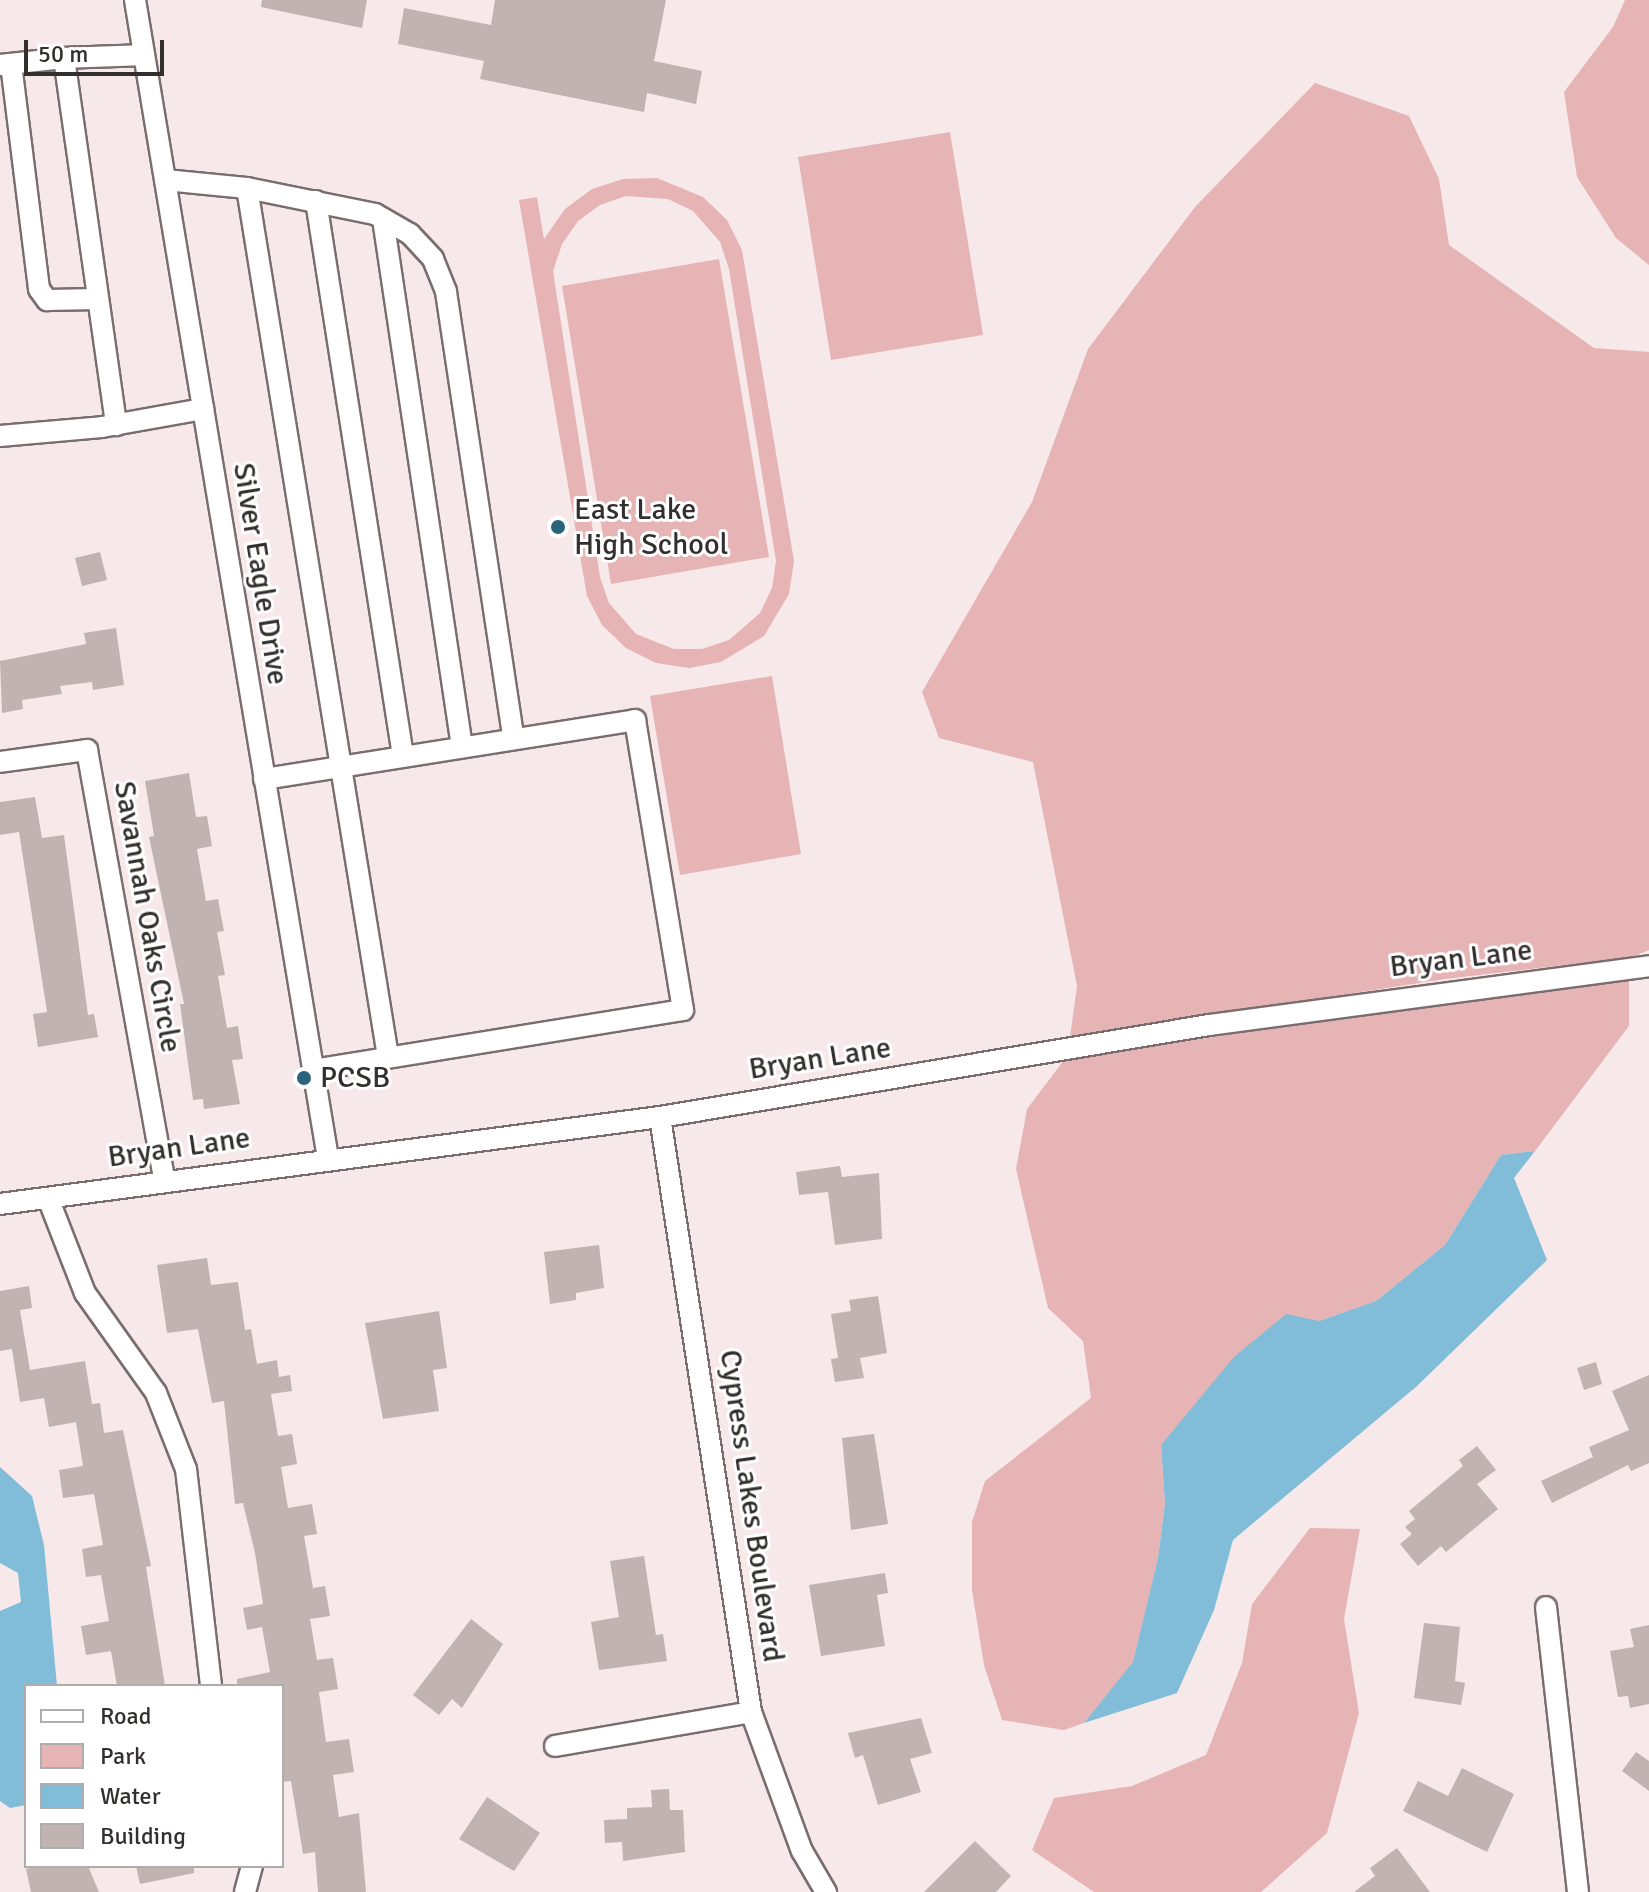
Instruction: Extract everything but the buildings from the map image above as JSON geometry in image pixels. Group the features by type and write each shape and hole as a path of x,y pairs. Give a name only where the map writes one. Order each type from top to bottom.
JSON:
{"street":[{"name":"Silver Eagle Drive","path":"135,0 328,1158"},
{"path":"98,299 47,300 39,289 5,64 144,55"},
{"path":"64,58 116,425"},
{"path":"165,180 247,188 316,201 383,219 410,234 433,259 446,292 514,739"},
{"path":"247,188 388,1057"},
{"path":"316,201 403,756"},
{"path":"383,219 462,747"},
{"path":"0,436 116,425 203,409"},
{"path":"264,779 635,720 683,1010 313,1070"},
{"name":"Savannah Oaks Circle","path":"0,762 87,750 164,1180"},
{"name":"Bryan Lane","path":"0,1204 328,1158 660,1117 1209,1025 1649,966"},
{"name":"Cypress Lakes Boulevard","path":"660,1117 751,1712 802,1851 826,1892"},
{"path":"48,1198 85,1293 156,1393 186,1469 211,1684"},
{"path":"1546,1607 1578,1892"},
{"path":"555,1746 751,1712"},
{"path":"245,1892 251,1868"}],"green space":[{"path":"1625,0 1649,0 1649,265 1616,238 1577,177 1564,92 1613,27"},
{"path":"1315,83 1409,116 1439,179 1449,245 1594,348 1649,352 1649,950 1632,957 1445,979 1070,1037 1077,986 1033,762 939,738 922,692 1032,502 1088,349 1195,207"},
{"path":"950,132 983,335 831,360 798,157"},
{"path":"657,178 703,197 727,220 742,250 794,561 789,594 764,636 721,662 689,668 656,663 626,648 602,625 587,596 519,200 537,197 544,239 565,209 592,189 623,179","holes":["626,196 668,199 693,211 720,242 729,269 776,561 772,588 760,613 729,640 702,649 674,649 636,634 609,603 600,577 553,271 562,244 578,221 600,205"]},
{"path":"719,259 769,557 611,584 562,286"},
{"path":"772,676 801,854 680,875 650,696"},
{"path":"1629,979 1629,1026 1535,1151 1501,1155 1445,1245 1376,1301 1319,1321 1161,1445 1165,1504 1158,1558 1133,1663 1084,1723 1064,1730 1002,1720 984,1665 972,1590 972,1522 985,1481 1091,1398 1083,1341 1048,1308 1016,1169 1027,1109 1064,1060 1448,1001"},
{"path":"1310,1528 1360,1529 1344,1619 1359,1713 1327,1833 1261,1892 1094,1892 1032,1850 1054,1798 1132,1786 1206,1755 1242,1663 1252,1604"}],"water":[{"path":"1535,1151 1514,1178 1547,1260 1417,1386 1233,1540 1214,1610 1177,1693 1084,1723 1133,1662 1158,1558 1165,1504 1161,1445 1234,1357 1286,1314 1319,1321 1376,1301 1445,1245 1501,1155"},
{"path":"0,1467 32,1496 44,1545 57,1684 24,1684 24,1805 10,1808 0,1801 0,1611 21,1602 18,1573 0,1563"}],"place":[{"name":"East Lake High School","path":"558,527"},
{"name":"PCSB","path":"304,1078"}]}
